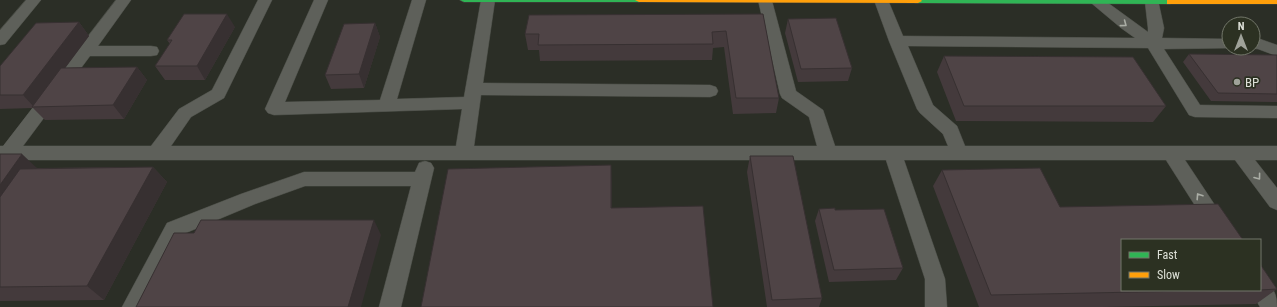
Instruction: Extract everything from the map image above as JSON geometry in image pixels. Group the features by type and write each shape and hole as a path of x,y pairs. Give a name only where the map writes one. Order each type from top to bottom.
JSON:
{"main road":[{"path":"464,0 1277,2"}],"lane":[{"path":"0,40 34,0"},
{"path":"4,153 124,0"},
{"path":"156,153 185,113 218,94 265,0"},
{"path":"321,0 274,109 386,106 473,96 710,91"},
{"path":"386,106 419,0"},
{"path":"464,153 488,0"},
{"path":"765,1 788,94 818,114 828,153"},
{"path":"881,1 926,109 951,131 959,153"},
{"path":"1102,1 1126,25 1153,43 1195,111 1277,112"},
{"path":"1153,43 1161,1"},
{"path":"897,41 1221,44"},
{"path":"1261,44 1277,51"},
{"path":"85,51 150,51"},
{"path":"4,153 1277,153"},
{"path":"390,307 428,153"},
{"path":"893,153 935,278 936,307"},
{"path":"1171,153 1227,239"},
{"path":"1240,153 1277,202"},
{"path":"132,307 174,229 248,199 304,179 422,179"},
{"path":"1261,290 1272,307"}],"building":[{"path":"184,14 227,14 197,66 155,66 172,40 167,40"},
{"path":"763,14 779,98 736,98 726,31 712,32 713,44 538,45 539,34 525,34 529,15"},
{"path":"836,18 852,68 801,69 788,19"},
{"path":"79,22 23,95 0,95 0,66 36,23"},
{"path":"375,23 359,74 325,75 344,24"},
{"name":"BP","path":"1189,54 1221,54 1221,56 1277,55 1277,94 1218,93"},
{"path":"944,56 1133,57 1166,106 964,106"},
{"path":"137,67 113,105 32,107 61,68"},
{"path":"0,154 22,154 0,185"},
{"path":"750,156 793,156 822,298 772,300"},
{"path":"611,165 611,208 703,206 713,307 421,307 448,169"},
{"path":"153,167 87,286 0,287 0,197 20,169"},
{"path":"1040,168 1060,207 1218,204 1242,239 1121,239 1121,291 1188,291 991,295 942,170"},
{"path":"835,208 835,210 884,209 903,268 834,270 819,209"},
{"path":"201,220 374,220 348,307 136,307 174,233 194,233"},
{"path":"1261,265 1277,289 1261,290"}],"traffic: fast":[{"path":"464,0 639,0"},
{"path":"918,1 1170,2"}],"traffic: slow":[{"path":"639,0 918,1"},
{"path":"1170,2 1277,2"}],"place":[{"name":"BP","path":"1237,82"}]}
